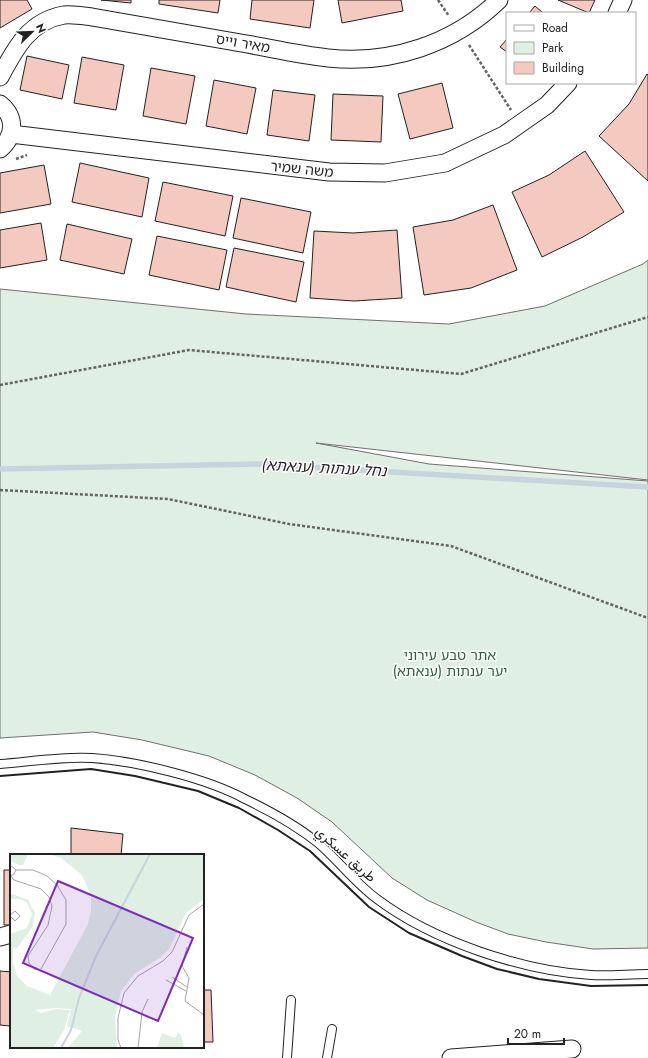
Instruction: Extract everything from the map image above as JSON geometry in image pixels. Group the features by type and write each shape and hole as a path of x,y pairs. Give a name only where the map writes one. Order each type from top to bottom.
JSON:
{"street":[{"name":"מאיר וייס","path":"0,77 22,40 38,25 65,15 92,17 328,58 370,59 399,54 434,44 459,31 499,0"},
{"path":"617,12 623,0"},
{"name":"משה שמיר","path":"11,134 329,172 385,173 445,163 504,135 547,105 567,84"},
{"path":"0,104 6,109 11,117 12,127 7,143 0,150"},
{"path":"0,937 10,934"},
{"path":"451,1058 572,1049"}],"lane":[{"name":"طريق عسكري","path":"0,764 92,758 137,765 201,780 244,798 284,820 317,842 376,898 415,923 466,946 500,959 541,968 591,975 648,974"},
{"path":"287,1058 291,1000"},
{"path":"327,1058 332,1029"}],"path":[{"path":"438,0 520,124"},
{"path":"0,385 189,350 462,374 648,317"},
{"path":"0,490 168,499 289,524 451,546 648,618"}],"green space":[{"name":"אתר טבע עירוני יער ענתות (ענאתא)","path":"648,260 648,480 316,443 429,464 648,481 648,948 593,949 546,942 508,934 476,922 427,900 392,878 332,822 297,798 255,775 209,756 142,740 93,732 0,738 0,289 246,314 449,324 545,306 643,264"}],"building":[{"path":"0,0 27,0 32,9 0,28"},
{"path":"101,0 131,0 131,3"},
{"path":"159,0 220,0 218,13 159,4"},
{"path":"252,0 314,0 310,28 250,19"},
{"path":"338,0 401,0 403,11 342,23"},
{"path":"558,0 595,0 589,12"},
{"path":"535,6 542,12 530,12"},
{"path":"506,40 506,51 500,47"},
{"path":"27,56 69,65 62,99 20,90"},
{"path":"82,57 124,65 116,110 74,103"},
{"path":"151,68 195,76 186,124 143,116"},
{"path":"647,74 648,181 599,136 629,104"},
{"path":"214,80 256,88 247,134 206,126"},
{"path":"442,83 453,128 410,139 398,94"},
{"path":"273,90 315,95 309,141 267,135"},
{"path":"333,94 383,96 381,142 331,140"},
{"path":"585,151 624,212 583,237 542,257 512,192 549,175"},
{"path":"80,163 149,178 142,217 72,202"},
{"path":"44,165 51,204 0,213 0,173"},
{"path":"163,182 233,196 225,236 155,221"},
{"path":"241,198 311,212 303,253 233,238"},
{"path":"493,205 517,270 471,288 424,295 413,227 453,220"},
{"path":"41,223 47,260 0,268 0,230"},
{"path":"67,224 132,239 124,274 60,260"},
{"path":"397,230 402,298 354,301 310,298 314,231 353,233"},
{"path":"157,236 227,250 219,290 149,275"},
{"path":"234,248 304,262 296,302 226,287"},
{"path":"71,828 123,834 121,854 71,854"},
{"path":"4,870 10,870 10,925 4,925"},
{"path":"0,971 10,972 10,1026 0,1025"},
{"path":"204,990 211,990 213,1042 204,1042"}],"waterway":[{"name":"נחל ענתות (ענאתא)","path":"0,469 257,464 648,487"}],"wall":[{"path":"0,776 91,769 135,776 198,791 239,808 278,830 310,851 369,907 409,933 462,956 497,969 539,979 591,986 648,985"}]}
